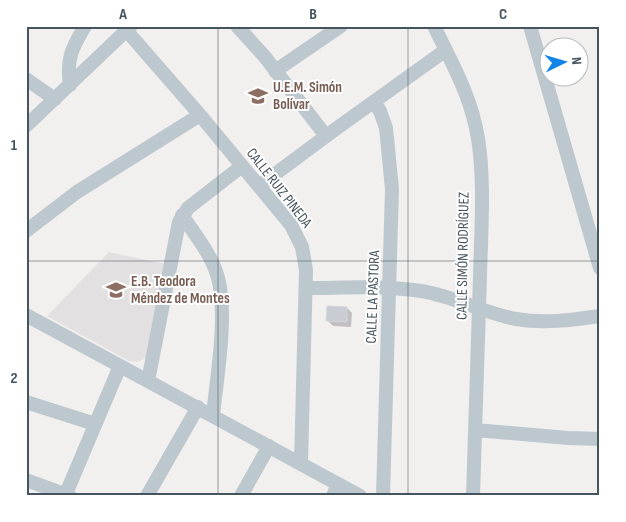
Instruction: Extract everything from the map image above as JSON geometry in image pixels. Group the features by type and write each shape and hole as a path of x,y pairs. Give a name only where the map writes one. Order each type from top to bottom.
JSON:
{"street":[{"path":"70,85 69,57 85,26"},
{"path":"237,26 326,136"},
{"path":"275,71 341,26"},
{"name":"CALLE SIMÓN RODRÍGUEZ","path":"434,26 469,102 478,140 481,214 473,496"},
{"path":"530,26 600,268"},
{"path":"26,126 128,28"},
{"name":"CALLE RUIZ PINEDA","path":"128,28 260,186 291,225 298,237 304,256 306,288 301,464"},
{"path":"260,186 446,50"},
{"path":"26,79 55,99"},
{"name":"CALLE LA PASTORA","path":"374,102 384,119 391,165 390,289 383,496"},
{"path":"26,231 77,192 200,115"},
{"path":"148,381 175,240 182,215 203,194 242,166"},
{"path":"182,215 211,260 219,281 222,315 213,415"},
{"path":"306,288 420,291 448,297 515,318 532,321 564,321 600,316"},
{"path":"26,315 301,464 336,490 360,496"},
{"path":"26,480 67,495 120,366"},
{"path":"26,402 95,424"},
{"path":"147,496 198,407"},
{"path":"475,430 600,439"},
{"path":"241,496 269,446"}],"shaded area":[{"name":"E.B. Teodora Méndez de Montes","path":"109,252 165,264 147,354 144,359 137,362 129,361 47,316"}],"building":[{"path":"327,306 347,307 347,322 326,321"}],"place":[{"name":"U.E.M. Simón Bolívar","path":"258,96"},
{"name":"E.B. Teodora Méndez de Montes","path":"116,290"}]}
